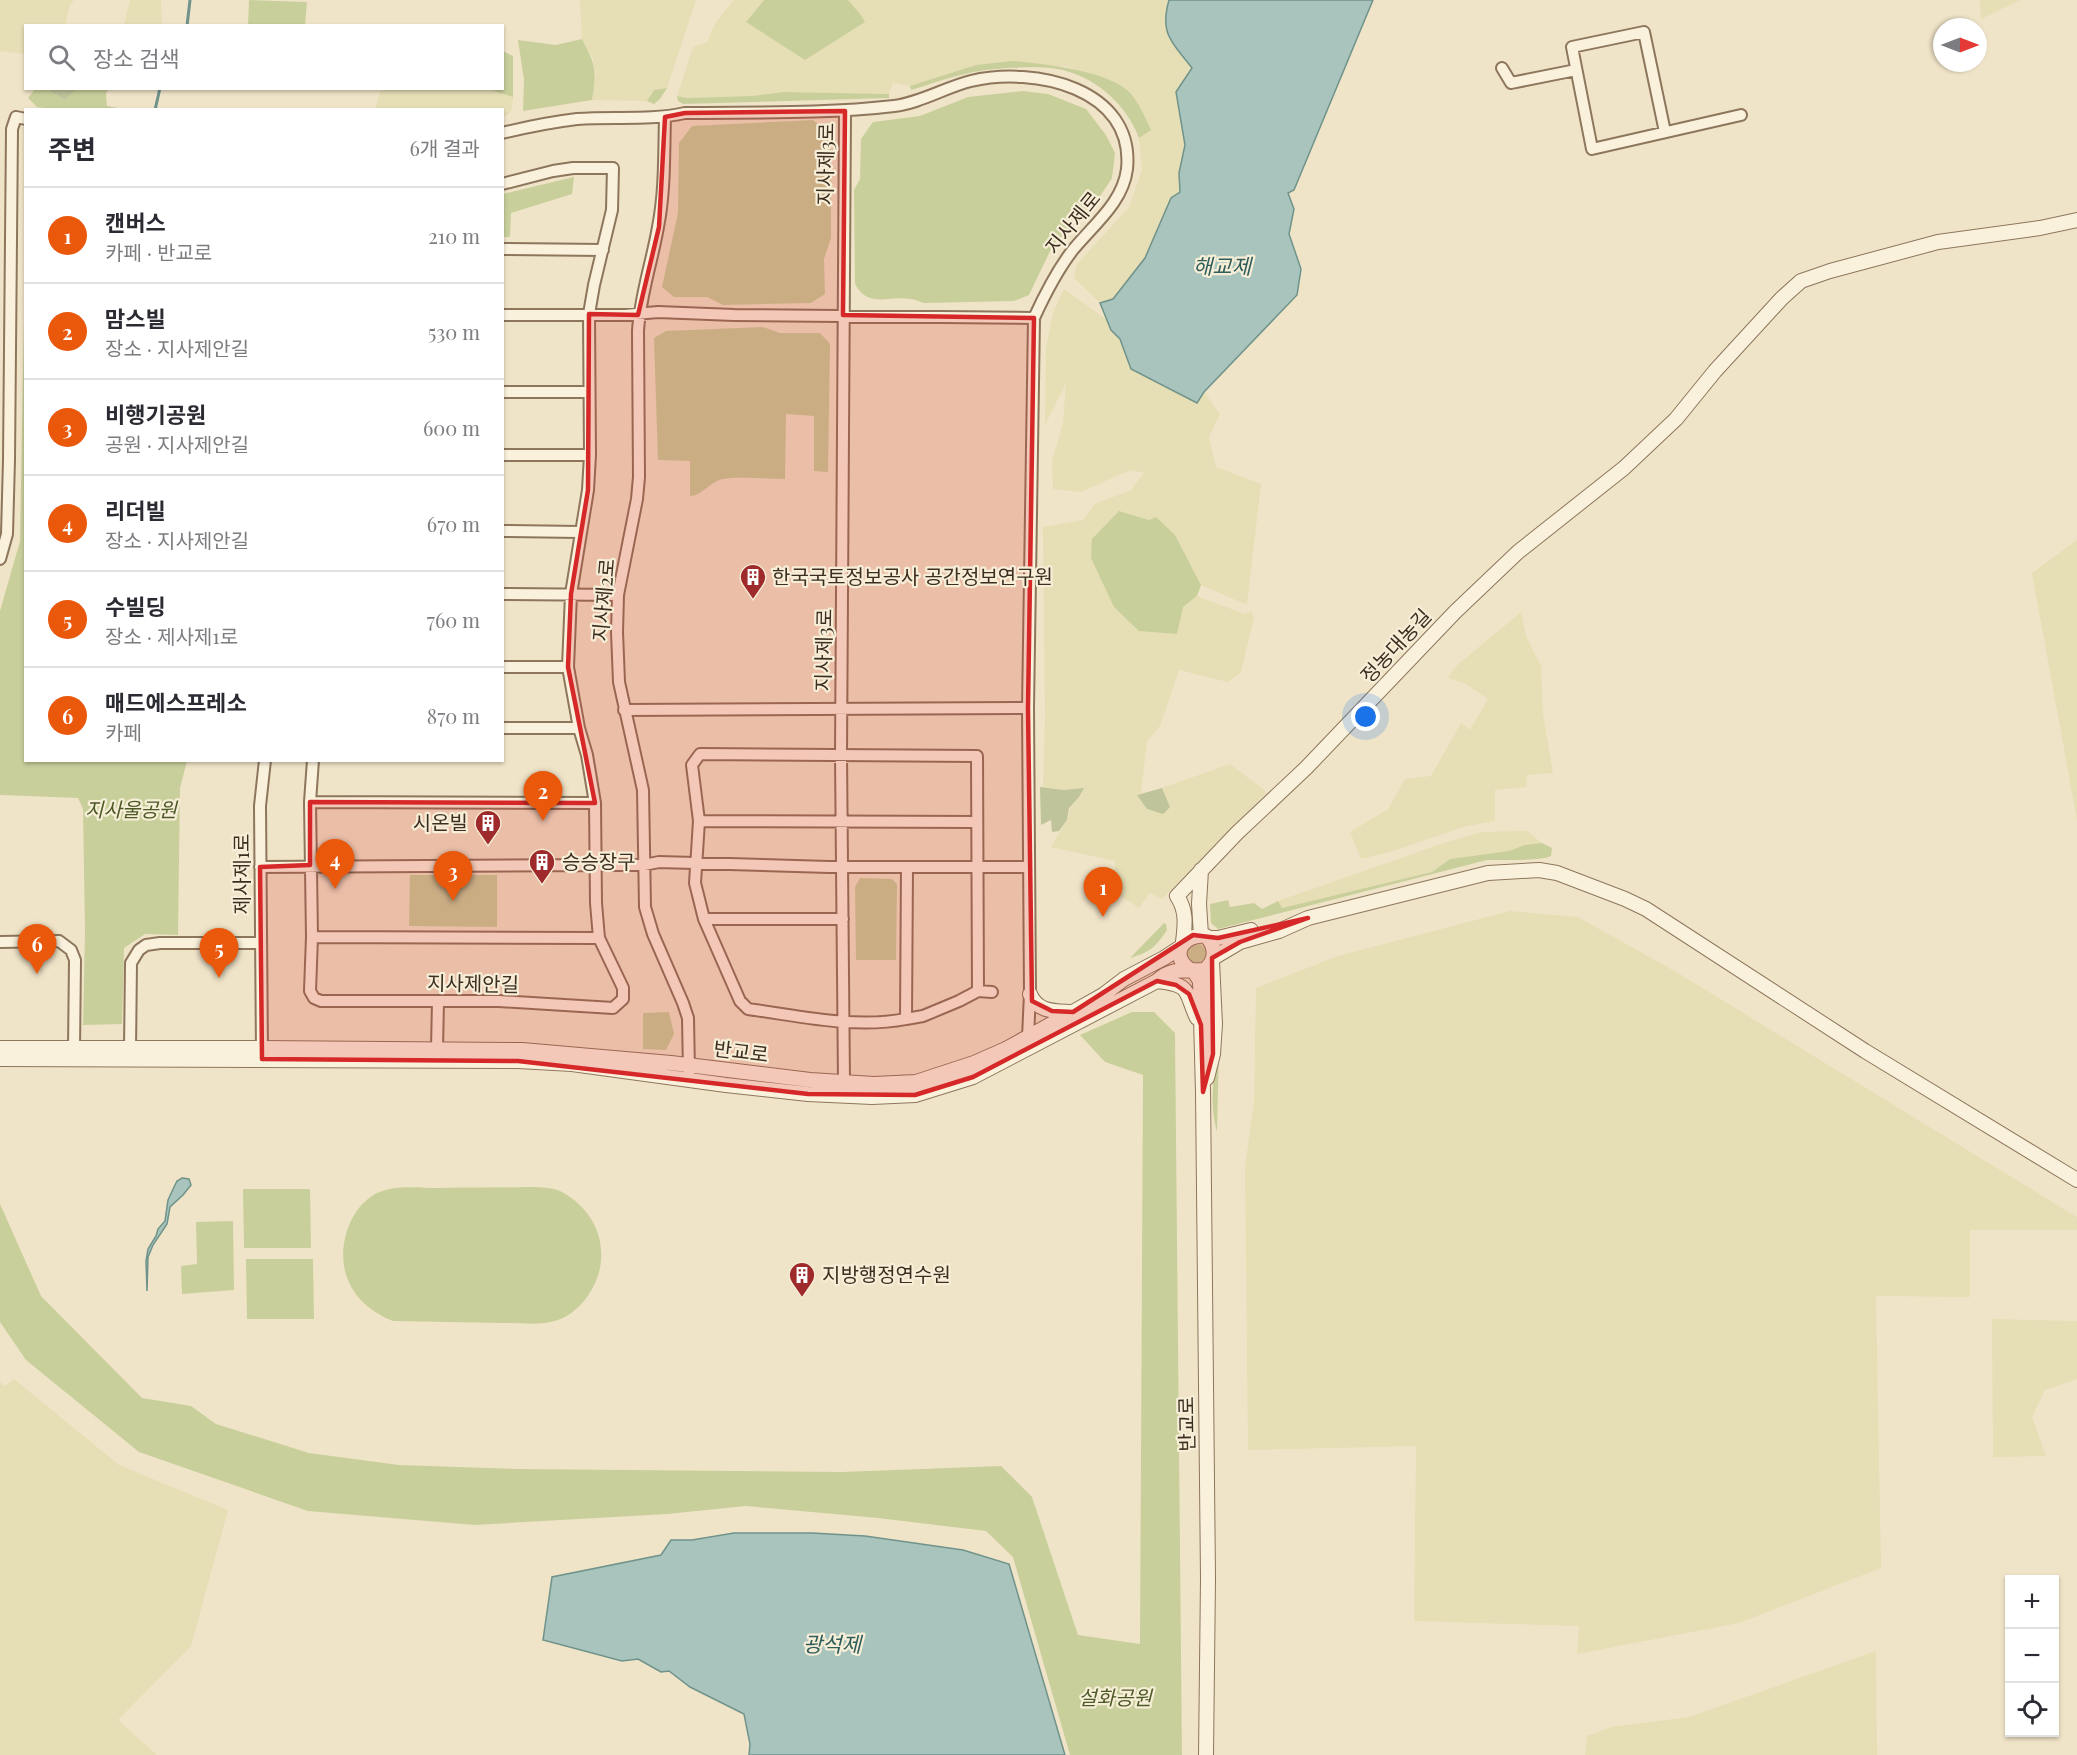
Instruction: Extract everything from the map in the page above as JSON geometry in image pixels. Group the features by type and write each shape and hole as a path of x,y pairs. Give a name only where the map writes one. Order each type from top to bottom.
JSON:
{"street":[{"path":"1665,132 1644,32 1572,47 1592,148 1665,132 1741,115"},
{"path":"1502,68 1510,83 1576,70"},
{"name":"지사제로","path":"504,134 577,119 665,117 685,112 845,111 897,106 972,81 994,78 1061,83 1101,102 1116,120 1126,144 1127,170 1124,179 1114,203 1073,250 1051,280 1034,318 1028,708 1030,994 1028,1037"},
{"name":"지사제3로","path":"844,1083 841,708 845,111"},
{"path":"0,559 7,534 4,484 10,415 12,129 16,117 24,119"},
{"name":"지사제2로","path":"665,117 659,227 639,315 637,339 639,477 637,499 618,595 617,632 619,682 643,790 645,907 653,934 688,1018 689,1072"},
{"name":"지사제안길","path":"313,762 310,802 312,937 310,991 314,998 321,1001 500,1001 613,1008 623,999 623,988 598,938 595,803 568,667 571,594 587,498 590,455 589,315 612,210 613,168 563,170 504,184"},
{"name":"정농대농길","path":"1180,892 1237,833 1306,768 1455,612 1518,552 1624,468 1676,419 1715,371 1782,298 1801,281 1938,242 2030,230 2077,220"},
{"path":"504,249 603,250"},
{"path":"504,315 639,315 658,312 717,315 1034,318"},
{"path":"504,392 588,392"},
{"path":"504,455 590,455"},
{"path":"504,531 580,532"},
{"path":"504,594 618,595"},
{"path":"504,667 568,667"},
{"path":"624,710 1028,708"},
{"path":"504,728 579,728"},
{"path":"978,991 977,756 699,754 692,765 699,821 695,883 704,919 740,1001 748,1009 875,1023 923,1016 978,991 992,992"},
{"name":"제사제1로","path":"262,1054 260,806 265,762"},
{"path":"310,802 595,803"},
{"path":"699,821 977,822"},
{"path":"260,867 644,865 659,862 696,865 843,867 1028,867"},
{"path":"906,1019 907,867"},
{"path":"1201,870 1199,904 1205,937 1213,947 1212,959"},
{"path":"1180,892 1184,913 1180,959 1191,969 1204,970 1212,959 1240,942 1279,931 1308,918 1488,873 1539,870 1557,873 1646,909 1865,1051 2077,1180"},
{"path":"1180,892 1199,904"},
{"path":"1182,944 1193,935 1218,939 1302,916 1308,918"},
{"path":"704,919 843,919"},
{"path":"312,937 598,938"},
{"path":"0,942 59,941 71,950 75,960 74,1049"},
{"path":"130,1049 131,963 139,950 146,945 160,943 260,943"},
{"name":"반교로","path":"262,1054 518,1061 844,1083 916,1082 974,1064 1028,1037 1103,994 1124,979 1164,958 1182,944"},
{"name":"반교로","path":"1203,1092 1213,1054 1215,1024 1212,959"},
{"name":"반교로","path":"262,1054 437,1049 573,1053 689,1072 726,1085 843,1096 915,1095 973,1077 1157,981 1164,974 1191,969 1200,981 1203,1092 1208,1566 1206,1755"},
{"path":"1157,981 1183,988 1189,994 1201,1025"},
{"path":"1030,994 1032,1001 1040,1008 1073,1012"},
{"path":"437,1049 438,1001"},
{"path":"0,1048 130,1049 262,1054"},
{"path":"0,1059 262,1054"}],"highlighted area":[{"path":"845,111 843,315 1034,318 1028,708 1032,1001 1052,1011 1073,1012 1193,935 1218,938 1308,918 1240,942 1212,958 1213,1054 1203,1092 1201,1025 1189,994 1176,985 1157,981 973,1077 915,1095 808,1094 518,1061 262,1059 260,867 310,865 310,802 595,803 568,667 571,594 588,490 589,314 638,315 659,227 665,117 685,113"}],"shaded area":[{"path":"0,0 74,0 70,5 65,24 24,24 24,54 0,51"},
{"path":"130,0 161,0 162,24 124,24"},
{"path":"580,0 696,0 667,88 654,90 647,101 592,100 596,74 592,57 582,39"},
{"path":"734,0 764,0 746,22 861,15 848,0 1169,0 1168,37 1192,68 1176,92 1185,145 1179,173 1180,192 1171,198 1145,258 1113,299 1100,303 1074,278 1077,264 1129,207 1142,170 1139,138 1151,130 1127,90 1107,79 1065,66 976,65 910,86 893,83 889,94 783,92 752,96 687,98 677,96 693,47 707,42 716,22"},
{"path":"1980,0 2020,0 1983,18 1981,18"},
{"path":"381,90 490,90 513,97 512,109 508,115 504,116 504,108 376,108"},
{"path":"1064,289 1107,320 1111,330 1120,339 1131,369 1198,402 1204,392 1220,414 1209,437 1216,467 1261,484 1247,605 1201,585 1175,535 1149,520 1119,511 1183,607 1197,596 1245,614 1251,611 1254,617 1241,672 1228,682 1179,670 1160,726 1147,742 1141,793 1137,794 1170,807 1162,788 1230,764 1267,792 1162,899 1150,893 1139,908 1114,892 1115,861 1051,847 1067,820 1071,806 1083,788 1064,790 1043,787 1045,717 1043,527 1083,520 1095,504 1131,490 1144,473 1130,470 1081,492 1053,489 1052,460 1063,424 1066,383 1045,425 1046,348 1054,310"},
{"path":"2077,540 2077,820 2032,573"},
{"path":"1521,612 1526,636 1541,666 1543,714 1553,773 1527,775 1526,787 1495,790 1495,821 1467,826 1390,852 1361,859 1350,832 1388,809 1405,779 1431,776 1461,723 1470,730 1488,699 1466,684 1448,678 1456,666"},
{"path":"1527,831 1542,843 1525,845 1509,851 1450,859 1432,872 1282,908 1278,901 1481,832"},
{"path":"1510,911 1578,917 1678,973 2077,1217 2077,1230 1970,1230 1970,1297 1876,1296 1881,1568 1739,1623 1577,1654 1579,1626 1414,1621 1416,1446 1248,1450 1245,1167 1254,1101 1256,988 1338,956"},
{"path":"1992,1319 2077,1321 2077,1379 2045,1390 2032,1417 2046,1456 1993,1457"},
{"path":"14,1379 119,1465 228,1510 191,1646 118,1720 157,1755 0,1755 0,1382 5,1386"},
{"path":"1876,1651 1877,1755 1585,1755 1587,1736 1611,1727 1689,1717"}],"green space":[{"path":"249,0 307,2 305,24 248,24"},
{"path":"764,0 848,0 865,22 805,60 746,22"},
{"path":"582,39 594,68 595,82 592,100 523,111 524,80 518,40 556,45"},
{"path":"504,52 513,56 513,97 490,90 504,90"},
{"path":"1013,61 1073,69 1116,83 1135,99 1151,130 1139,138 1126,113 1107,93 1084,78 1058,69 1027,67 978,71 911,90 910,86 976,65"},
{"path":"667,88 654,104 647,101 654,90"},
{"path":"34,90 49,90 65,100 74,90 108,90 106,93 107,106 118,108 45,108 37,107 28,98"},
{"path":"49,90 75,90 65,100"},
{"path":"1023,91 1048,94 1086,109 1106,135 1115,153 1112,178 1093,207 1053,245 1029,295 1014,301 924,303 902,298 873,299 860,292 855,284 854,190 860,179 861,139 873,122 920,116 968,97"},
{"path":"783,92 889,94 889,98 683,104 678,101 677,96 687,98 752,96"},
{"path":"813,120 826,131 831,139 831,238 824,259 825,294 811,303 723,305 707,297 674,297 662,287 678,213 679,143 692,126"},
{"path":"574,177 572,194 511,213 510,237 504,237 504,194"},
{"name":"지사울공원","path":"24,323 24,762 187,762 180,788 178,935 145,934 124,948 122,1024 83,1025 85,932 83,809 78,798 0,795 0,611 20,541"},
{"path":"763,327 780,333 820,333 830,344 828,472 814,471 814,416 786,414 785,479 723,479 698,494 690,496 690,461 658,460 654,338 666,331"},
{"path":"1119,511 1149,520 1156,517 1175,535 1201,585 1197,596 1183,607 1177,634 1139,631 1114,607 1091,558 1092,539"},
{"path":"1040,787 1064,790 1084,788 1069,808 1067,820 1059,831 1052,832 1051,820 1041,825"},
{"path":"1162,788 1170,807 1163,814 1147,809 1137,795"},
{"path":"1542,843 1552,848 1551,856 1487,860 1218,929 1211,923 1210,904 1228,900 1230,907 1254,903 1262,909 1278,901 1282,908 1432,872 1450,859 1509,851 1525,845"},
{"path":"410,875 497,875 497,927 409,926"},
{"path":"860,878 892,879 897,884 896,960 856,960 855,887"},
{"path":"1164,923 1167,930 1155,945 1143,954 1130,958"},
{"path":"1196,943 1203,946 1206,953 1203,960 1196,963 1189,960 1186,953 1189,946"},
{"path":"669,1012 674,1034 666,1050 643,1049 643,1013"},
{"name":"설화공원","path":"1132,1012 1154,1012 1175,1033 1182,1755 1070,1755 1013,1557 986,1531 746,1506 667,1514 475,1525 308,1511 139,1452 26,1360 0,1322 0,1204 41,1296 142,1398 191,1406 216,1424 309,1453 399,1465 519,1469 842,1472 1001,1466 1032,1497 1078,1635 1140,1644 1143,1075 1105,1062 1080,1035"},
{"path":"1219,1046 1217,1132 1213,1110 1213,1089"},
{"path":"406,1187 526,1187 558,1190 576,1202 595,1227 600,1241 599,1272 593,1287 582,1304 565,1317 538,1324 393,1321 368,1307 350,1285 343,1256 346,1235 359,1208 375,1194"},
{"path":"243,1189 310,1189 311,1248 244,1248"},
{"path":"233,1221 234,1290 182,1294 181,1266 197,1264 196,1222"},
{"path":"246,1259 313,1259 314,1319 247,1319"}],"water":[{"name":"해교제","path":"1169,0 1373,0 1294,190 1288,193 1294,209 1289,234 1301,269 1297,295 1204,392 1197,403 1131,369 1120,339 1111,330 1100,303 1113,299 1145,258 1171,198 1180,192 1179,173 1185,145 1176,92 1192,68 1174,45 1167,30 1166,12"},
{"path":"182,1178 189,1179 191,1185 170,1207 167,1224 148,1257 147,1291 148,1249 158,1229 165,1221 168,1200 175,1185"},
{"name":"광석제","path":"734,1533 865,1536 963,1550 1009,1564 1065,1755 749,1755 750,1744 744,1714 690,1687 669,1671 661,1672 638,1659 622,1661 543,1640 552,1577 661,1555 671,1540 692,1540"}],"waterway":[{"path":"187,24 190,0"},
{"path":"155,108 160,90"}],"place":[{"name":"한국국토정보공사 공간정보연구원","path":"753,600"},
{"name":"맘스빌","path":"543,821"},
{"name":"시온빌","path":"488,846"},
{"name":"승승장구","path":"542,885"},
{"name":"리더빌","path":"335,889"},
{"name":"비행기공원","path":"453,901"},
{"name":"캔버스","path":"1103,917"},
{"name":"매드에스프레소","path":"37,974"},
{"name":"수빌딩","path":"219,978"},
{"name":"지방행정연수원","path":"802,1298"}]}
